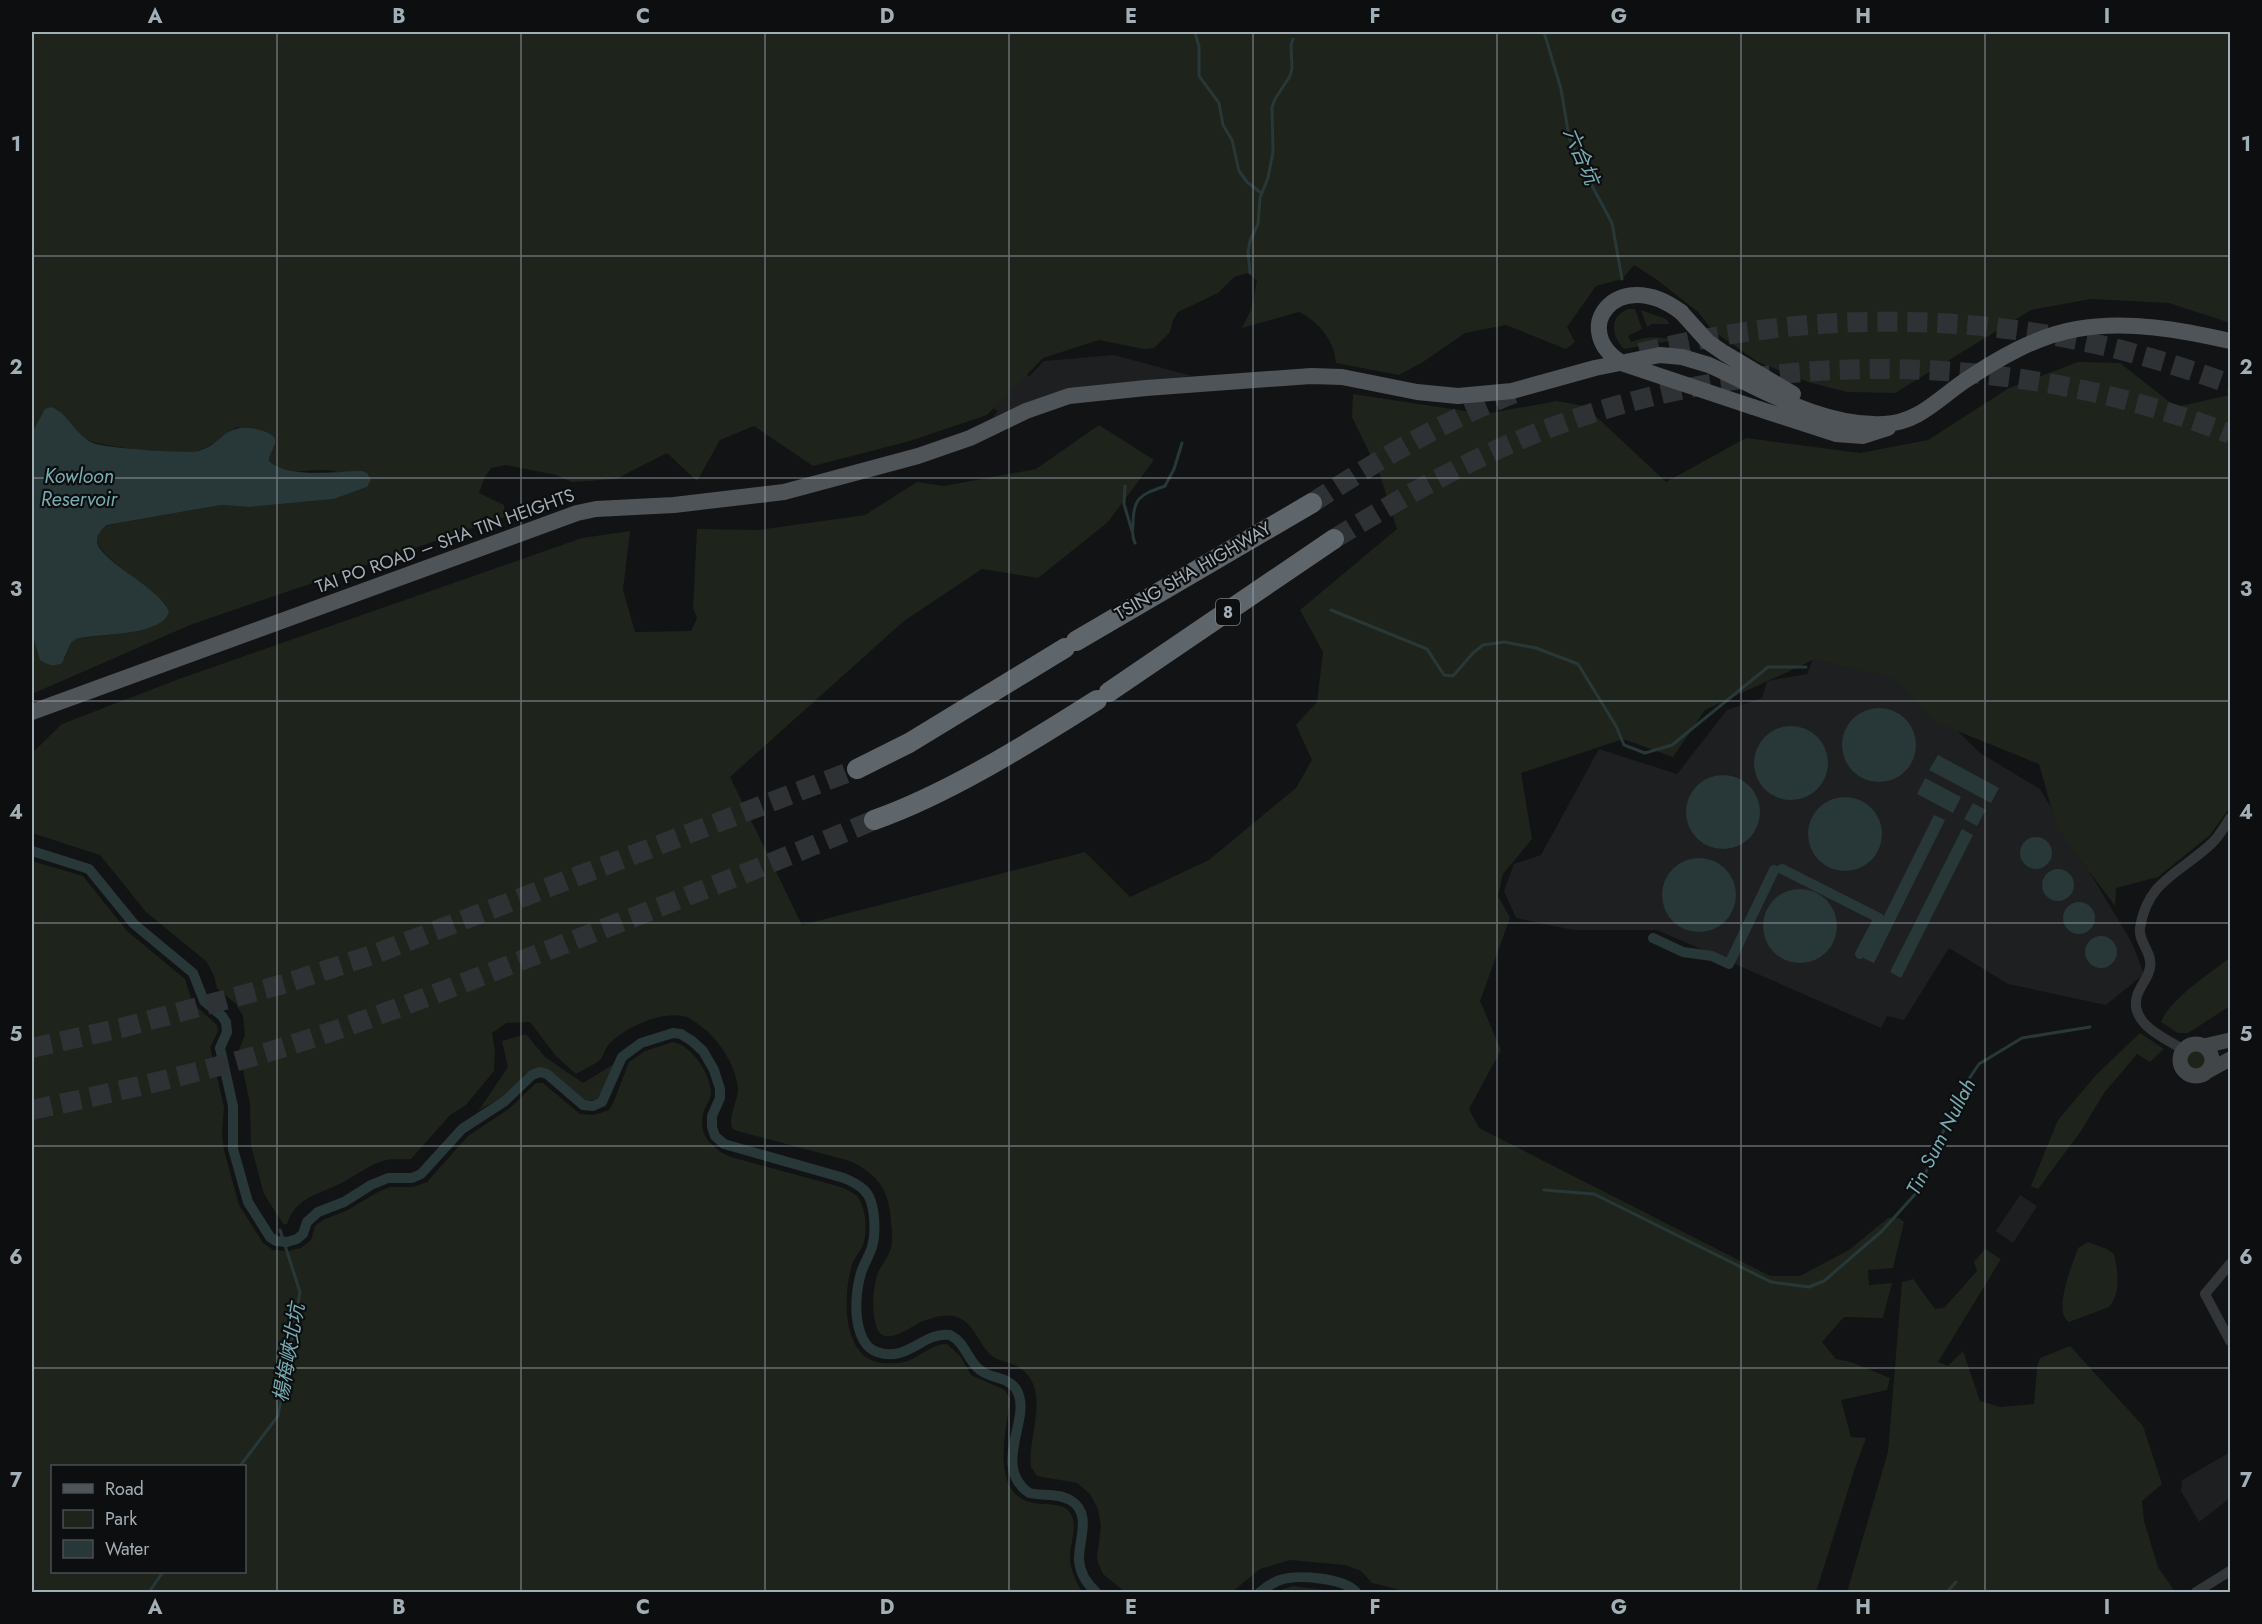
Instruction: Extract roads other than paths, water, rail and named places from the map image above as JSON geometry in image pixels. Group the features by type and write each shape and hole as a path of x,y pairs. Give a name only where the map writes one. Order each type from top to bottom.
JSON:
{"highway":[{"name":"TSING SHA HIGHWAY","path":"857,769 909,743 1070,644 1312,503"},
{"name":"8","path":"874,820 915,803 984,767 1103,696 1334,539"}],"main road":[{"path":"1825,416 1778,384 1708,342 1681,312 1670,304 1650,296 1633,294 1620,297 1608,305 1601,319 1599,326 1602,343 1611,356 1624,364 1754,408 1826,431 1847,435 1863,436 1903,421"},
{"name":"TAI PO ROAD – SHA TIN HEIGHTS","path":"32,712 576,513 596,509 674,504 784,492 918,456 970,438 1026,411 1069,396 1311,376 1342,378 1417,392 1458,396 1512,391 1629,360 1666,355 1695,360 1825,416 1877,424 1903,421 1930,408 1962,383 2009,354 2075,329 2117,327 2166,329 2230,341"}],"street":[{"path":"2184,1050 2147,1027 2138,1015 2136,1005 2138,995 2149,974 2152,959 2139,932 2144,908 2161,883 2213,842 2230,818"},
{"path":"2230,1040 2204,1046 2193,1044 2184,1050 2181,1064 2188,1073 2198,1075 2230,1059"},
{"path":"2204,1046 2211,1054 2212,1061 2208,1071"},
{"path":"2230,1264 2205,1294 2230,1341"},
{"path":"2196,1592 2230,1571"}],"water":[{"name":"Kowloon Reservoir","path":"51,407 63,414 83,436 96,444 190,452 206,448 237,428 256,429 269,433 275,439 269,461 277,467 300,472 362,471 367,473 371,480 367,487 334,499 250,507 221,505 107,525 98,536 99,548 153,592 169,611 164,619 155,626 143,630 76,639 71,643 62,663 51,665 40,660 32,633 32,433 45,409"},
{"path":"1879,708 1900,714 1910,724 1916,745 1910,766 1900,776 1879,782 1858,776 1848,766 1842,745 1848,724 1858,714"},
{"path":"1791,726 1812,732 1822,742 1828,763 1822,784 1812,794 1791,800 1770,794 1760,784 1754,763 1760,742 1770,732"},
{"path":"1938,755 1999,788 1991,803 1929,770"},
{"path":"1723,775 1744,781 1754,791 1760,812 1754,833 1744,843 1723,849 1702,843 1692,833 1686,812 1692,791 1702,781"},
{"path":"1925,778 1961,797 1953,813 1917,794"},
{"path":"1845,797 1866,803 1876,813 1882,834 1876,855 1866,865 1845,871 1824,865 1814,855 1808,834 1814,813 1824,803"},
{"path":"1973,803 1986,810 1977,826 1964,819"},
{"path":"1934,815 1945,820 1874,963 1863,958"},
{"path":"1962,829 1973,835 1901,978 1890,972"},
{"path":"2036,837 2048,841 2052,853 2048,865 2036,869 2024,865 2020,853 2024,841"},
{"path":"1699,858 1720,864 1730,874 1736,895 1730,916 1720,926 1699,932 1678,926 1668,916 1662,895 1668,874 1678,864"},
{"path":"2058,869 2070,873 2074,885 2070,897 2058,901 2046,897 2042,885 2046,873"},
{"path":"1800,889 1821,895 1831,905 1837,926 1831,947 1821,957 1800,963 1779,957 1769,947 1763,926 1769,905 1779,895"},
{"path":"2079,902 2091,906 2095,918 2091,930 2079,934 2067,930 2063,918 2067,906"},
{"path":"2101,936 2113,940 2117,952 2113,964 2101,968 2089,964 2085,952 2089,940"}],"waterway":[{"path":"1195,32 1199,47 1199,76 1219,103 1223,125 1232,140 1239,171 1247,182 1260,192"},
{"name":"六合坑","path":"1544,32 1561,89 1569,137 1612,223 1622,279"},
{"path":"1250,273 1248,252 1250,241 1258,224 1260,198 1268,178 1273,152 1272,107 1290,76 1293,39"},
{"path":"1135,543 1132,530 1134,508 1144,495 1165,486 1174,469 1182,443"},
{"path":"1125,486 1124,504 1132,531"},
{"path":"1331,610 1427,649 1444,675 1453,676 1483,645 1504,642 1536,648 1578,664 1616,726 1624,745 1645,753 1672,745 1768,667 1806,667"},
{"path":"32,851 89,869 134,924 193,973 204,1001 226,1022 227,1032 220,1048 233,1106 233,1149 248,1202 270,1237 276,1241 287,1242 297,1239 303,1234 307,1222 318,1212 344,1202 371,1185 388,1178 412,1178 421,1174 462,1129 505,1101 532,1075 540,1072 547,1074 583,1105 593,1106 602,1102 622,1057 641,1043 673,1033 681,1034 692,1041 703,1051 714,1070 720,1089 720,1098 712,1116 712,1127 715,1136 724,1144 844,1178 859,1186 868,1195 873,1209 874,1234 872,1247 859,1280 856,1310 860,1332 868,1347 877,1352 898,1353 940,1335 950,1335 960,1342 980,1370 1008,1382 1016,1389 1020,1400 1020,1413 1012,1455 1013,1469 1018,1482 1029,1493 1061,1496 1077,1506 1083,1520 1079,1552 1080,1565 1085,1578 1096,1592"},
{"path":"1782,869 1879,918 1860,954"},
{"path":"1653,938 1683,952 1712,956 1729,964 1774,870"},
{"name":"Tin Sum Nullah","path":"1544,1190 1594,1194 1771,1282 1809,1287 1824,1281 1882,1231 1918,1191 1960,1092 1979,1064 2022,1038 2090,1027"},
{"name":"楊梅峽北坑","path":"241,1465 278,1416 300,1292 280,1230"},
{"name":"楊梅峽北坑","path":"149,1592 162,1573"},
{"path":"1260,1592 1280,1580 1298,1577 1331,1580 1342,1583 1356,1592"},
{"path":"1947,1592 1956,1582"}],"tunnel":[{"path":"1640,353 1697,340 1815,324 1934,323 1993,327 2051,335 2140,355 2230,384"},
{"path":"1334,539 1440,478 1523,438 1552,427 1634,401 1719,383 1805,372 1891,369 1978,374 2064,386 2148,406 2230,434"},
{"path":"1312,503 1413,441 1466,414 1520,391"},
{"path":"32,1048 121,1028 287,983 372,955 857,769"},
{"path":"32,1110 205,1070 340,1029 449,989 786,857 874,820"}]}
